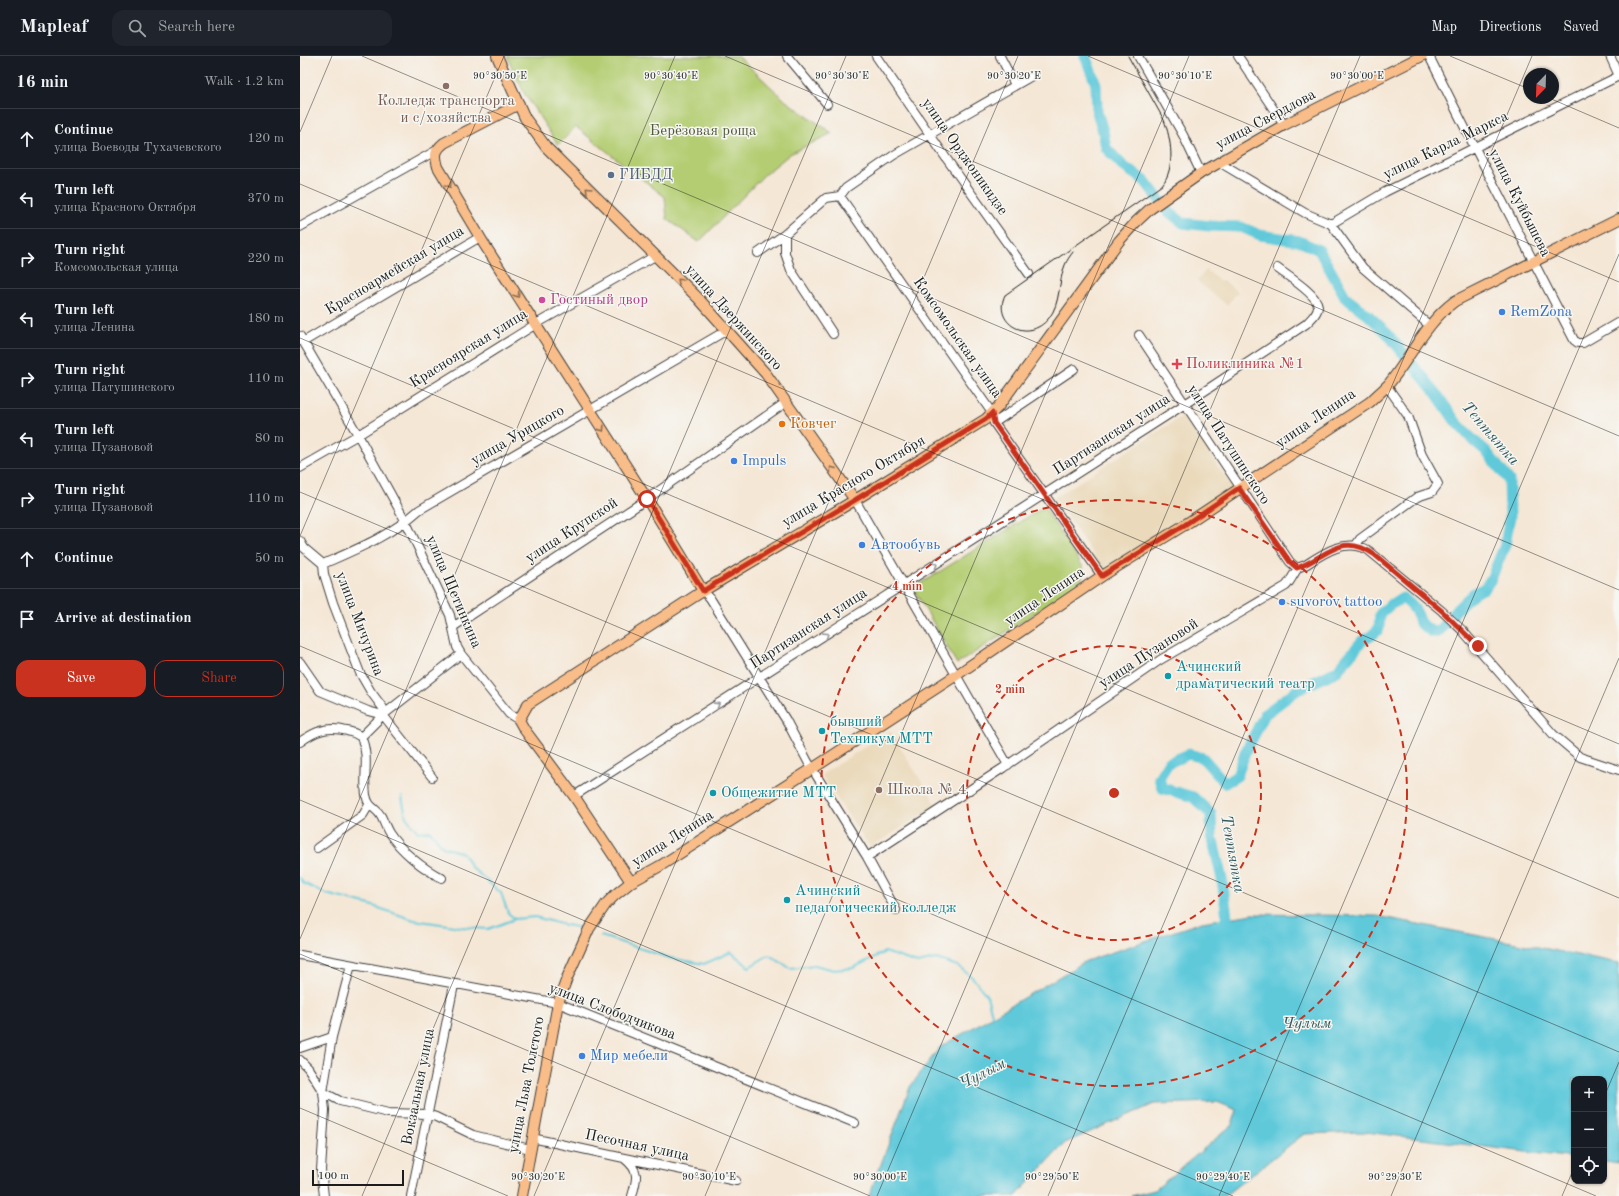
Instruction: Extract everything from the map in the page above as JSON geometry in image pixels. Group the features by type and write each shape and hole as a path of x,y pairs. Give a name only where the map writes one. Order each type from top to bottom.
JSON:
{"main road":[{"name":"улица Дзержинского","path":"496,56 525,118 546,147 698,298 766,374 785,403 855,500"},
{"name":"улица Свердлова","path":"1150,209 1219,162 1284,126 1422,56"},
{"path":"519,104 444,143 436,150 435,155 438,167 480,237 647,499 703,591"},
{"name":"улица Красного Октября","path":"519,720 528,704 703,591 986,419 993,418 1119,241 1150,209"},
{"name":"улица Ленина","path":"558,1003 567,978 589,929 606,904 631,882 660,866 812,769 955,676 1102,576 1183,526 1370,402 1387,386 1430,325 1442,311 1455,301 1619,219"},
{"name":"улица Щетинкина","path":"519,720 524,729 574,796 631,882"},
{"name":"улица Льва Толстого","path":"522,1196 558,1003"}],"street":[{"path":"787,56 827,104"},
{"name":"улица Орджоникидзе","path":"876,56 1029,274"},
{"path":"1000,56 1015,85"},
{"path":"1138,56 1183,135 1201,173"},
{"path":"1238,56 1284,126"},
{"name":"улица Куйбышева","path":"1429,56 1574,340 1578,343 1583,343 1619,322"},
{"path":"1610,56 1619,76"},
{"name":"улица Карла Маркса","path":"1331,224 1384,192 1619,76"},
{"path":"758,253 785,234 826,198 840,196 846,188 894,155 1030,77"},
{"path":"300,227 436,150"},
{"path":"1219,162 1305,213 1331,224 1363,268 1430,325"},
{"name":"Комсомольская улица","path":"840,196 993,418 1044,495 1102,576"},
{"path":"785,234 786,259 833,334"},
{"name":"Красноармейская улица","path":"302,339 480,237"},
{"name":"Красноярская улица","path":"300,468 358,435 536,324 655,256"},
{"name":"Партизанская улица","path":"574,796 903,586 1306,324 1317,311 1318,305 1316,300 1311,294 1277,268"},
{"name":"улица Урицкого","path":"323,564 385,536 406,522 418,510 727,330"},
{"name":"улица Патушинского","path":"1139,335 1239,488 1290,562 1297,568"},
{"name":"улица Щетинкина","path":"302,339 358,435 406,522 450,615 455,642 461,654 509,714 519,720"},
{"path":"993,418 1074,369"},
{"path":"1356,545 1360,539 1417,497 1432,492 1438,484 1422,455 1408,416 1387,386"},
{"name":"улица Крупской","path":"453,627 647,499 785,403"},
{"name":"улица Дзержинского","path":"855,500 903,586 1008,765"},
{"name":"улица Мичурина","path":"300,542 304,548 323,564 324,574 333,603 360,673 371,692 383,708 384,715 432,777"},
{"path":"1297,568 1333,549 1348,545 1362,547 1375,555 1442,611 1462,630 1553,734 1580,757 1619,770"},
{"name":"улица Пузановой","path":"867,857 1008,765 1160,660 1286,586 1294,577 1297,568"},
{"path":"703,591 710,598 760,677 812,769 867,857 896,910"},
{"path":"361,737 384,715 461,654"},
{"path":"300,662 320,691 368,711 384,715"},
{"path":"300,742 321,730 332,728 354,733 361,737 366,758 366,793 369,805 380,815 393,837 416,862 428,871 442,878"},
{"path":"317,848 363,815 369,805"},
{"name":"улица Слободчикова","path":"300,955 454,985 558,1003 855,1123"},
{"path":"324,1196 321,1170 325,1110 323,1092 332,1037 351,965"},
{"name":"Вокзальная улица","path":"411,1196 454,985"},
{"path":"300,1048 332,1037"},
{"path":"300,1060 308,1068 323,1092 333,1098 362,1108 388,1113 427,1114 473,1136 530,1149"},
{"name":"Песочная улица","path":"532,1138 736,1181"},
{"path":"624,1158 633,1166 636,1174 632,1196"}],"shaded area":[{"path":"1206,270 1221,282 1223,280 1238,292 1227,305 1197,281"},
{"path":"1184,415 1232,487 1103,569 1054,498"},
{"name":"Школа № 4","path":"890,731 937,806 870,847 821,775"}],"green space":[{"name":"Берёзовая роща","path":"507,56 738,56 786,101 832,133 790,154 764,175 699,242 667,219 665,197 576,127 558,145 524,93"},
{"path":"1044,507 1083,567 1082,579 1077,586 957,664 913,588"}],"water":[{"name":"Чулым","path":"1253,914 1377,916 1619,963 1619,1163 1607,1161 1607,1076 1571,1076 1571,1158 1366,1132 1304,1134 1224,1196 1131,1196 1155,1190 1232,1125 1237,1110 1217,1102 1154,1104 1065,1143 1016,1196 869,1196 910,1087 940,1047 1086,961 1202,922"}],"waterway":[{"name":"Тептятка","path":"1085,56 1096,84 1097,112 1103,131 1106,148 1123,166 1145,181 1168,211 1183,223 1241,227 1260,235 1299,241 1319,250 1346,298 1368,315 1386,332 1436,393 1456,422 1485,450 1509,480 1510,517 1505,545 1491,579 1485,588 1474,593 1456,610 1438,632 1432,632 1420,623 1418,615 1414,609 1403,598 1390,605 1380,614 1379,629 1362,641 1337,671 1297,690 1265,714 1245,753 1237,776 1225,783 1203,758 1189,754 1168,763 1159,778 1162,788 1193,797 1211,814 1212,837 1222,879 1227,917 1219,930"},
{"path":"402,797 406,817 418,832 430,831 443,847 463,853 471,867 501,893 508,913 515,919"},
{"path":"300,878 303,883 326,894 370,905 414,920 461,927 488,929 515,919 535,917 583,928"},
{"path":"601,936 670,958 704,964 731,952 749,967 769,955 790,968 815,965 834,970 853,968 885,952 917,963 936,959 958,966 973,978 987,996 993,1018"}],"tram line":[{"path":"1073,252 1065,265 1056,306 1049,318 1040,326 1031,330 1022,330 1014,327 1007,321 1003,314 1002,305 1005,295 1162,185 1166,178 1171,162 1169,136 1164,120 1128,56"}],"place":[{"name":"Колледж транспорта и с/хозяйства","path":"446,86"},
{"name":"ГИБДД","path":"611,175"},
{"name":"Гостиный двор","path":"542,300"},
{"name":"RemZona","path":"1502,312"},
{"name":"Поликлиника №1","path":"1177,364"},
{"name":"Ковчег","path":"782,424"},
{"name":"Impuls","path":"734,461"},
{"name":"Автообувь","path":"862,545"},
{"name":"suvorov tattoo","path":"1282,602"},
{"name":"Ачинский драматический театр","path":"1168,676"},
{"name":"бывший Техникум МТТ","path":"822,731"},
{"name":"Школа № 4","path":"879,790"},
{"name":"Общежитие МТТ","path":"713,793"},
{"name":"Ачинский педагогический колледж","path":"787,900"},
{"name":"Мир мебели","path":"582,1056"}],"route":[{"path":"647,499 703,591 855,500 986,419 992,413 994,423 1102,576 1183,526 1239,488 1290,562 1297,568 1305,566 1315,558 1333,549 1348,545 1362,547 1375,555 1442,611 1478,646"}]}
